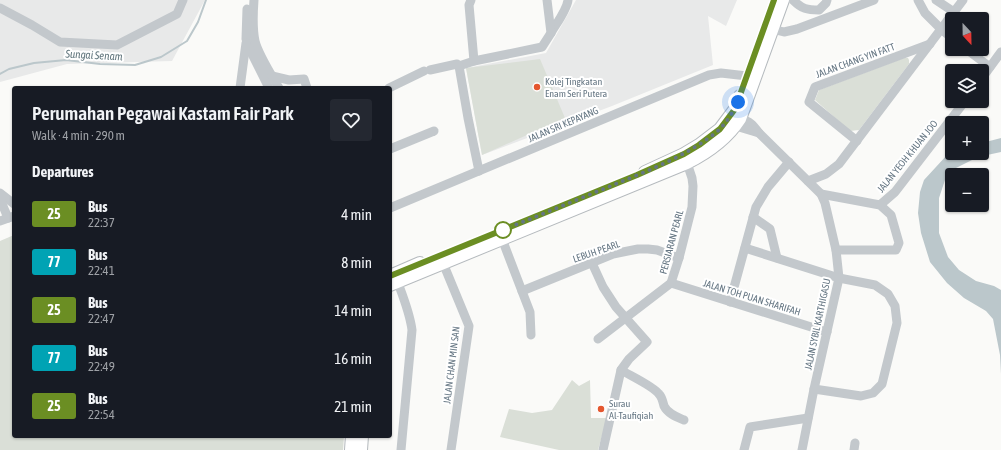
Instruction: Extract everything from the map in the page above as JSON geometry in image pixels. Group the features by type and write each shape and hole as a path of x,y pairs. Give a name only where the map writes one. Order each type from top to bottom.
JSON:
{"main road":[{"path":"395,282 687,163 703,155 722,141 737,124 774,0"},
{"path":"395,282 684,154 699,145 720,129 735,109 751,77 783,0"},
{"path":"720,129 725,129 733,120 737,124"},
{"path":"687,163 689,161 689,157 699,145"},
{"path":"351,450 352,438"},
{"path":"361,450 362,438"}],"street":[{"path":"0,8 60,42 118,45 177,14 184,0"},
{"path":"248,0 251,52 268,86"},
{"path":"240,86 253,28 254,0"},
{"path":"471,0 470,5 474,60"},
{"path":"547,0 551,33"},
{"path":"392,87 427,70 457,64 459,66 474,60 542,48 568,0"},
{"path":"793,0 797,5 807,10 819,10 827,0"},
{"path":"772,29 784,32 797,29 874,0"},
{"path":"918,0 926,13 945,32"},
{"path":"936,0 954,12 963,0"},
{"path":"808,181 826,174 839,164 945,24"},
{"path":"251,40 278,86"},
{"path":"251,40 273,86"},
{"name":"JALAN CHANG YIN FATT","path":"857,141 809,102 815,87 930,44"},
{"path":"975,56 990,67 1001,52"},
{"path":"459,66 479,171"},
{"name":"JALAN SRI KEPAYANG","path":"392,207 709,75 721,73 751,77"},
{"path":"272,76 306,84"},
{"name":"JALAN YEOH KHUAN JOO","path":"880,205 895,192 960,108"},
{"name":"JALAN SYBIL KARTHIGASU","path":"737,124 748,121 821,194 836,250 839,278 802,450"},
{"path":"392,148 434,131"},
{"path":"730,302 756,207 768,187 789,162"},
{"name":"PERSIARAN PEARL","path":"598,339 671,283 692,206 693,186 687,163"},
{"path":"0,193 12,202"},
{"path":"821,194 880,205 891,215 899,243 896,250 836,250"},
{"path":"0,199 6,221"},
{"path":"753,217 770,229 777,258"},
{"path":"502,239 530,312 531,335"},
{"path":"745,248 839,278 875,285 888,294 895,306 896,323 882,384 873,393 861,396 814,389"},
{"name":"LEBUH PEARL","path":"522,291 613,254 643,249 657,250 679,258"},
{"name":"JALAN CHAN MIN SAN","path":"443,263 469,326 451,450"},
{"path":"592,263 603,287 616,307 647,342 629,359 621,370 603,450"},
{"path":"395,282 408,311 412,330 401,450"},
{"name":"JALAN TOH PUAN SHARIFAH","path":"671,283 827,332"},
{"path":"621,370 659,394 667,411 684,420"},
{"path":"744,450 750,427 808,418"}],"shaded area":[{"path":"0,0 205,0 172,61 67,64 0,82"},
{"name":"Kolej Tingkatan Enam Seri Putera","path":"576,0 737,0 726,26 708,16 713,65 612,106 482,155 466,68 546,53"},
{"path":"904,58 908,58 909,64 859,130 850,131 815,100 819,90"},
{"path":"540,59 565,118 482,155 466,68"},
{"path":"1001,138 1001,152 989,155 989,141"},
{"path":"945,157 945,160 972,160 956,168 945,168 945,180 939,198 939,233 948,257 959,270 976,281 994,286 1001,290 1001,374 1000,355 993,319 986,311 964,298 947,283 930,262 921,233 918,213 920,192 924,180"},
{"path":"12,236 12,438 344,438 343,450 0,450 0,241"},
{"path":"572,380 579,386 590,380 591,418 607,418 598,450 559,450 500,437 509,409 532,413 552,410"}],"waterway":[{"name":"Sungai Senam","path":"0,74 9,69 34,63 66,60 100,64 135,65 161,57 187,41 198,22 206,0"}],"bus line":[{"name":"25","path":"392,275 637,175 684,154 699,145 720,129 735,109 774,0"}],"place":[{"name":"Kolej Tingkatan Enam Seri Putera","path":"537,87"},
{"name":"Surau Al-Taufiqiah","path":"601,409"}],"route":[{"path":"503,230 684,154 720,129 735,109 738,102"}]}
